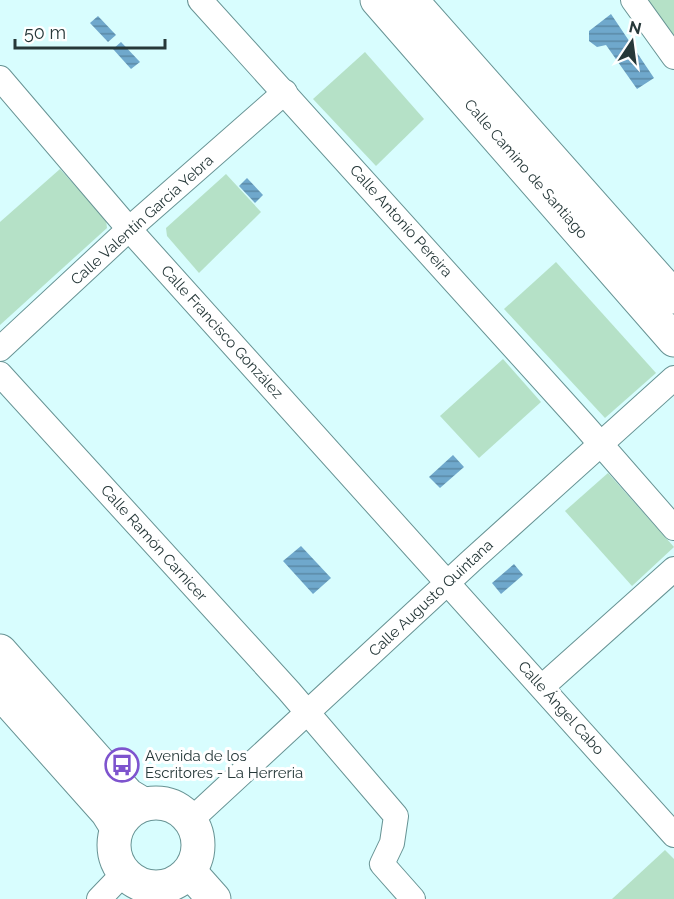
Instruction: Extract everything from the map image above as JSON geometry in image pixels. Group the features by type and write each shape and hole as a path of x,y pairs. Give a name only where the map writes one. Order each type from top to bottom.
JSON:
{"main road":[{"name":"Calle Camino de Santiago","path":"377,0 674,340"},
{"name":"Calle Camino de Santiago","path":"414,1 674,297"},
{"path":"0,651 128,795 143,804"},
{"path":"0,692 107,812 117,828"},
{"path":"174,886 196,860 199,847 197,832 191,820 178,808 161,802 143,804 128,813 117,828 113,843 116,859 124,873 140,884 174,886 214,899"}],"street":[{"name":"Calle Antonio Pereira","path":"200,0 674,528"},
{"path":"633,0 674,57"},
{"name":"Calle Francisco González","path":"0,78 129,229 447,583"},
{"name":"Calle Valentín García Yebra","path":"0,349 129,229 285,92"},
{"name":"Calle Ramón Carnicer","path":"0,374 308,713 396,816 392,843 381,864 413,899"},
{"name":"Calle Augusto Quintana","path":"191,820 447,583 674,378"},
{"path":"542,687 674,569"},
{"name":"Calle Ángel Cabo","path":"447,583 674,835"},
{"path":"99,899 124,873"}],"green space":[{"path":"645,0 674,0 674,41"},
{"path":"365,52 424,119 376,166 313,99"},
{"path":"60,169 106,220 107,228 0,325 0,222"},
{"path":"226,174 261,212 199,273 167,236 166,228"},
{"path":"556,262 656,373 605,418 504,309"},
{"path":"503,359 541,402 479,458 440,416"},
{"path":"608,473 674,547 632,586 565,511"},
{"path":"665,850 674,859 674,899 612,899"}],"water":[{"path":"611,14 654,78 637,89 606,45 597,47 589,41 589,31"},
{"path":"98,16 116,35 108,42 90,23"},
{"path":"121,42 140,62 131,69 113,49"},
{"path":"247,178 263,195 255,203 239,186"},
{"path":"453,455 464,467 440,488 429,477"},
{"path":"301,546 331,578 313,594 283,561"},
{"path":"514,564 523,575 501,594 492,583"}],"place":[{"name":"Avenida de los Escritores - La Herreria","path":"122,765"}]}
